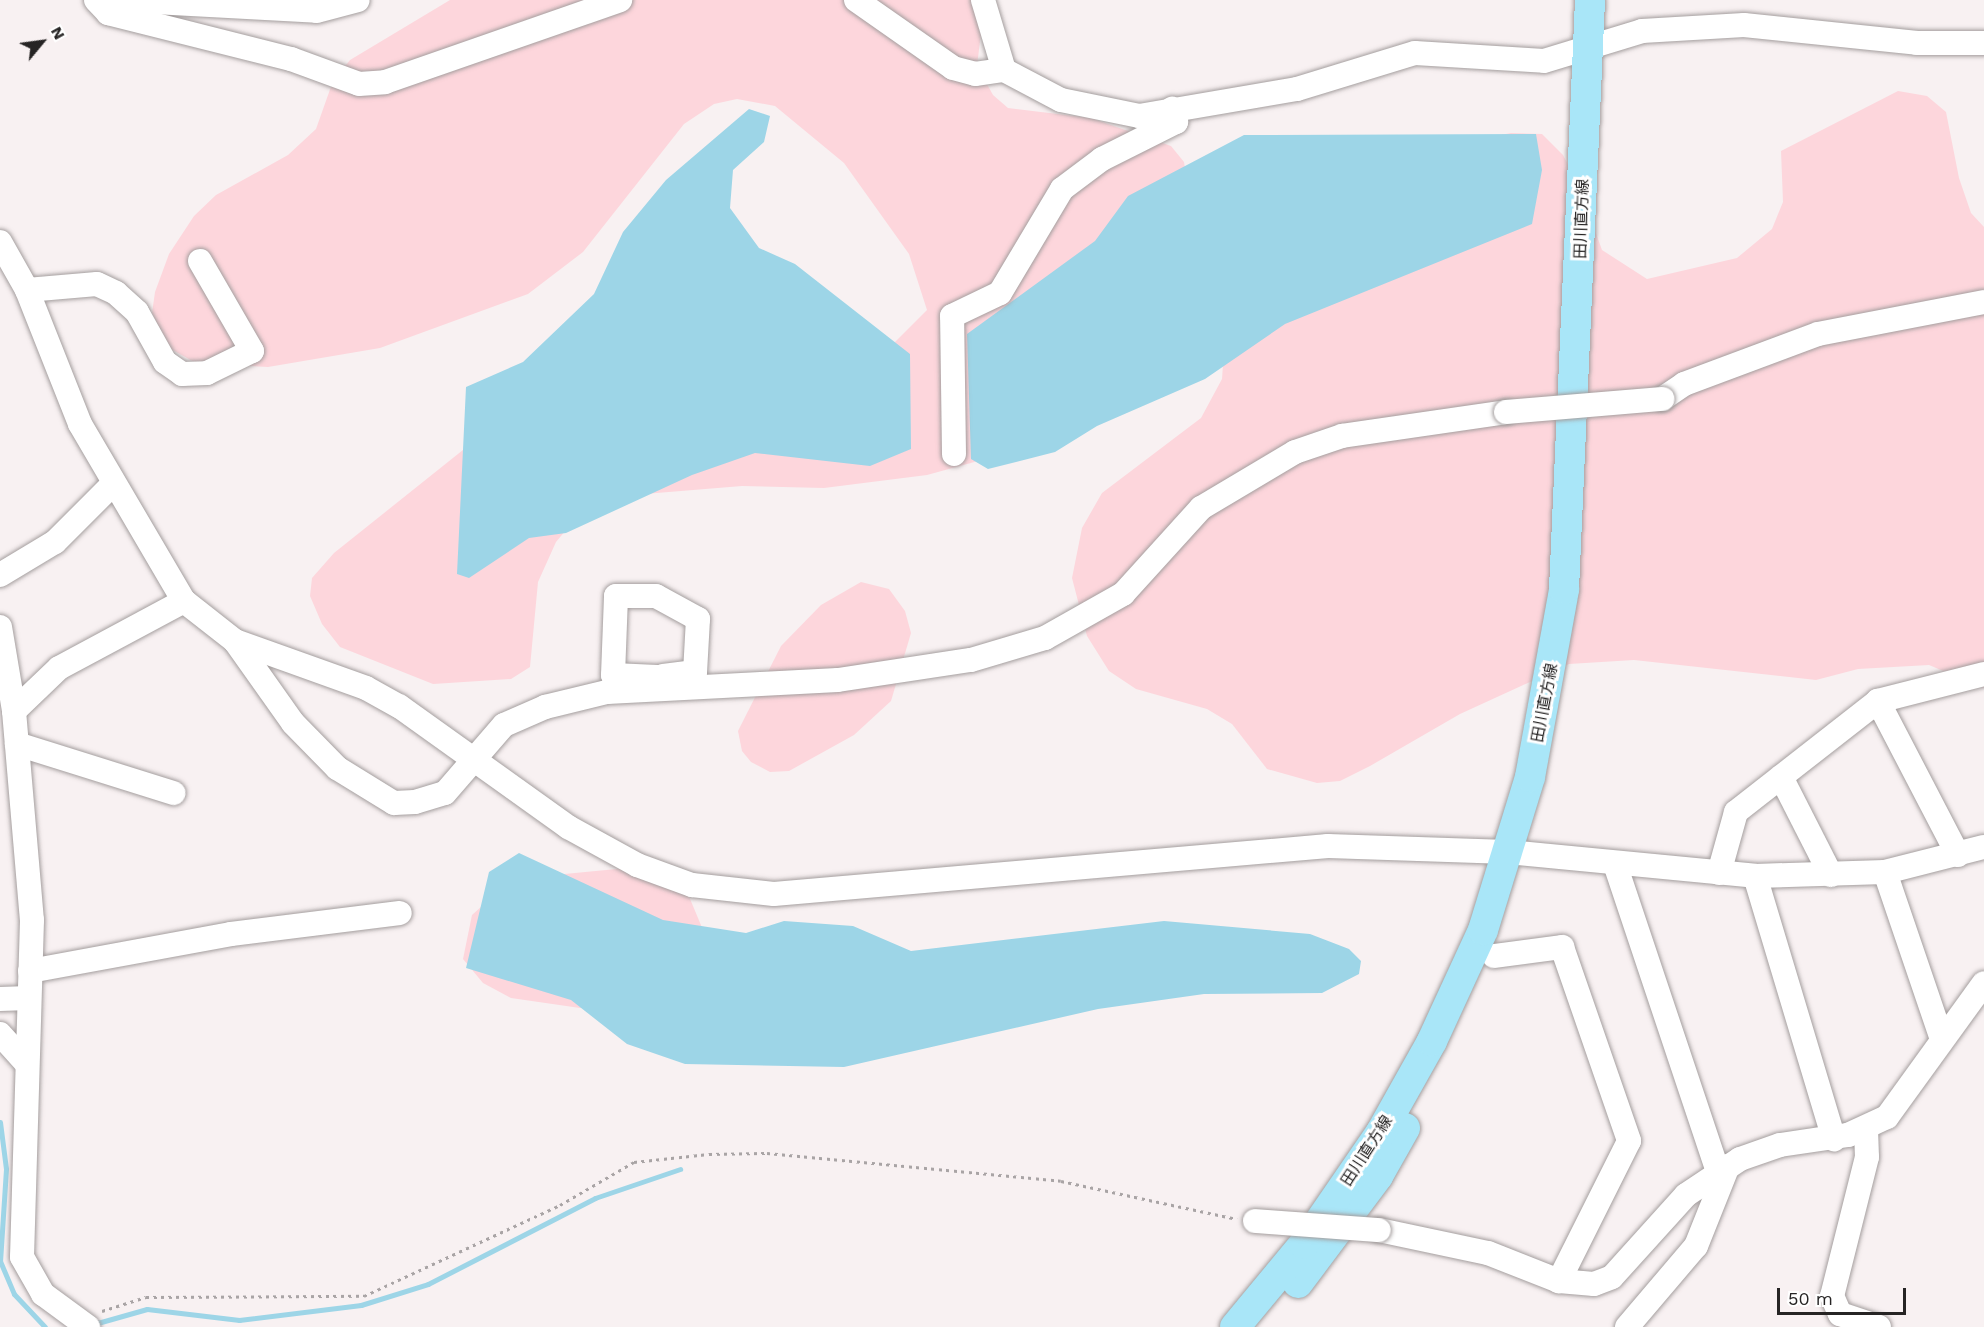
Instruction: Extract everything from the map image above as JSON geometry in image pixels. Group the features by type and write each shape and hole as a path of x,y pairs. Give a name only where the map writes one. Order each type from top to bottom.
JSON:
{"main road":[{"name":"田川直方線","path":"1590,0 1598,41"},
{"name":"田川直方線","path":"1235,1327 1304,1244 1381,1132 1432,1041 1517,854 1563,716 1584,588 1598,41 1608,0"},
{"name":"田川直方線","path":"1262,1327 1378,1176 1494,956 1517,854"}],"street":[{"path":"96,0 108,13 291,59 358,84 385,82 620,0"},
{"path":"115,0 317,11 358,0"},
{"path":"856,0 953,68 975,74 1004,70 1061,100 1139,116 1297,89 1415,52 1544,61 1598,41 1642,31 1744,25 1917,44 1984,43"},
{"path":"982,0 1004,70"},
{"path":"954,454 952,316 1000,293 1062,189 1102,159 1176,122 1172,109"},
{"path":"0,242 27,290 80,424 113,484 184,601 235,641 300,731 337,768 394,803 445,793 504,724 545,707 656,683 695,672 698,619 656,596 616,596 613,675 656,683 838,680 971,660 1045,638 1123,594 1201,508 1295,452 1342,436 1506,412 1662,399 1684,384 1818,334 1984,302"},
{"path":"27,290 97,284 116,293 137,312 165,362 182,374 207,373 252,351 200,261"},
{"path":"0,575 55,542 113,484"},
{"path":"14,711 59,668 184,601"},
{"path":"0,627 14,711 32,920 22,1257 31,1278 67,1322"},
{"path":"235,641 366,688 474,758 568,827 637,865 692,885 774,894 1328,846 1517,854 1755,876 1831,876 1885,872 1984,847"},
{"path":"1719,873 1736,812 1878,701 1984,674"},
{"path":"1878,701 1959,855"},
{"path":"16,744 173,793"},
{"path":"1781,777 1831,876"},
{"path":"1615,864 1723,1169 1696,1246 1627,1327"},
{"path":"1885,872 1942,1039"},
{"path":"1755,876 1834,1139"},
{"path":"30,971 231,934 400,913"},
{"path":"1494,956 1562,947 1629,1141 1558,1281"},
{"path":"1254,1221 1379,1230 1488,1253 1558,1281 1594,1284 1612,1277 1657,1222 1723,1169 1780,1145 1834,1139 1866,1129 1899,1104 1942,1039 1984,983"},
{"path":"0,999 29,998"},
{"path":"0,1034 26,1063"},
{"path":"1866,1129 1867,1157 1832,1296 1840,1314 1879,1327"}],"path":[{"path":"67,1322 146,1297 364,1296 530,1220 634,1162 709,1154 767,1153 1061,1181 1254,1221"}],"shaded area":[{"path":"450,0 985,0 977,66 993,95 1008,108 1091,118 1171,146 1184,162 1189,192 978,461 927,475 824,488 742,486 620,496 581,512 556,542 538,582 530,667 511,679 433,684 340,647 322,624 310,596 312,578 334,553 493,426 888,349 927,310 909,254 844,163 775,106 737,99 714,104 684,124 583,252 528,294 380,348 268,367 196,363 169,348 152,313 155,292 169,254 194,216 216,195 288,155 316,129 333,81 350,60"},
{"path":"1898,91 1927,96 1946,112 1959,178 1971,213 1984,227 1984,688 1929,665 1858,669 1816,680 1634,660 1569,664 1460,714 1340,781 1317,783 1267,769 1232,724 1207,709 1136,689 1109,671 1087,636 1072,578 1082,528 1102,493 1201,418 1222,379 1227,306 1408,153 1511,133 1542,134 1563,155 1578,184 1602,250 1647,279 1737,258 1772,229 1783,202 1781,151"},
{"path":"861,582 889,589 905,611 911,633 891,701 854,735 789,771 770,772 751,762 742,751 738,731 781,646 821,605"},
{"path":"627,868 688,894 713,954 644,1007 580,1008 511,998 483,983 463,959 472,915 482,906 554,875"}],"water":[{"path":"749,109 770,116 764,142 733,170 730,208 759,248 795,264 910,354 911,449 870,466 755,453 692,475 566,533 529,538 469,578 457,574 466,387 523,362 594,294 623,232 666,180"},
{"path":"1536,134 1542,170 1532,224 1285,324 1205,379 1097,426 1055,452 988,469 971,459 967,334 1095,241 1128,196 1244,135"},
{"path":"519,853 663,920 746,933 784,921 853,926 911,951 1164,921 1310,934 1349,949 1361,961 1359,974 1322,993 1204,994 1098,1009 844,1067 685,1064 627,1044 571,1000 466,968 489,872"}],"waterway":[{"path":"0,1122 6,1169 0,1261 14,1294 45,1327"},
{"path":"94,1324 147,1309 239,1320 361,1305 428,1284 595,1198 680,1169"}]}
